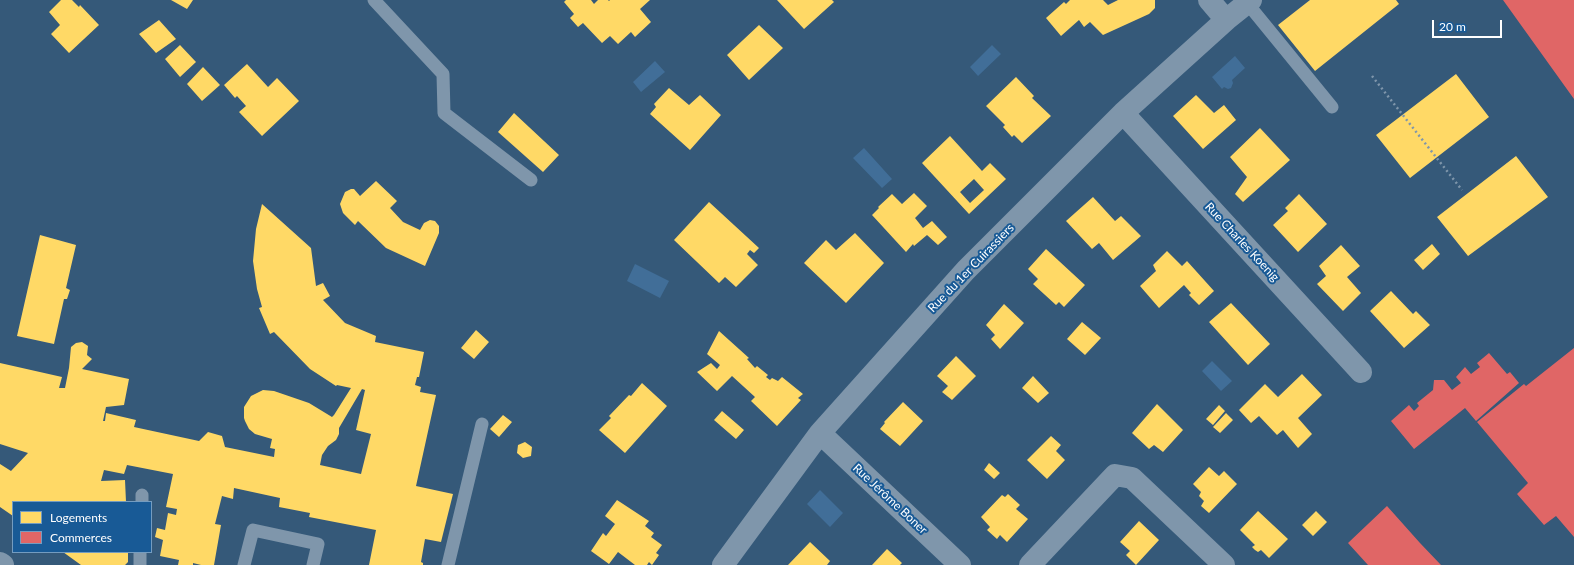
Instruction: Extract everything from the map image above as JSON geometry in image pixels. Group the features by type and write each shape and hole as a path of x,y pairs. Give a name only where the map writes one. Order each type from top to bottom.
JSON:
{"street":[{"path":"1209,0 1226,20"},
{"name":"Rue du 1er Cuirassiers","path":"723,565 820,433 966,270 1123,113 1226,20 1249,2"},
{"name":"Rue Charles Koenig","path":"1123,113 1361,372"},
{"name":"Rue Jérôme Boner","path":"820,433 960,565"},
{"path":"1030,565 1115,475 1132,478 1224,565"}],"lane":[{"path":"374,0 443,74 444,113 531,180"},
{"path":"1249,2 1332,107"},
{"path":"448,565 482,424"},
{"path":"244,565 252,530 318,544 313,565"},
{"path":"140,553 140,565"}],"path":[{"path":"1372,76 1462,190"}],"water":[{"path":"992,45 1001,54 978,76 970,67"},
{"path":"1235,56 1245,68 1232,80 1233,83 1231,88 1228,89 1224,87 1222,89 1212,77"},
{"path":"655,61 665,72 641,92 633,82"},
{"path":"864,148 892,179 882,188 853,158"},
{"path":"635,264 669,281 660,298 627,281"},
{"path":"1212,361 1232,381 1221,391 1202,371"},
{"path":"820,490 843,513 830,527 807,504"}],"building: Logements":[{"path":"61,0 72,0 79,7 80,5 99,25 69,53 51,34 60,25 49,12"},
{"path":"171,0 193,0 187,9"},
{"path":"566,0 591,0 594,4 598,0 650,0 640,9 651,22 635,37 631,32 618,44 610,36 602,43 583,23 578,27 570,18 574,14 564,2"},
{"path":"777,0 832,0 834,2 804,29"},
{"path":"1070,0 1103,0 1108,5 1118,0 1155,0 1155,8 1149,14 1103,35 1090,22 1084,27 1079,20 1061,36 1046,18 1064,2 1066,4"},
{"path":"1310,0 1396,0 1399,4 1315,71 1278,25"},
{"path":"159,20 176,39 156,53 139,34"},
{"path":"759,25 783,48 749,80 727,55"},
{"path":"180,45 196,62 180,77 165,59"},
{"path":"247,64 268,87 277,78 299,101 262,136 239,112 246,106 237,96 235,98 224,85"},
{"path":"203,67 220,85 202,101 187,84"},
{"path":"1456,74 1489,117 1410,178 1376,135"},
{"path":"1016,77 1034,96 1032,98 1051,116 1022,143 1014,135 1012,137 1003,127 1005,125 986,106"},
{"path":"669,88 689,105 700,95 721,115 690,150 650,114 656,107 654,104"},
{"path":"1196,95 1214,113 1224,105 1236,120 1203,149 1173,116"},
{"path":"514,113 559,155 543,172 498,132"},
{"path":"1260,128 1290,160 1243,202 1235,194 1247,177 1230,157"},
{"path":"950,136 982,171 990,163 1006,179 969,214 922,163","holes":["974,179 984,190 970,203 960,192"]},
{"path":"1516,156 1548,197 1468,256 1437,217"},
{"path":"376,181 397,201 390,208 403,222 420,230 424,223 430,220 435,221 439,226 439,233 425,266 386,248 358,221 355,225 343,213 340,204 345,192 354,189 360,196"},
{"path":"914,193 927,206 915,218 923,228 932,221 947,237 938,245 927,235 914,246 913,244 906,252 872,215 892,194 902,204"},
{"path":"1299,194 1327,224 1298,252 1273,225 1288,211 1285,208"},
{"path":"1093,197 1115,221 1121,216 1141,236 1113,260 1099,243 1092,249 1066,221"},
{"path":"709,202 759,248 754,253 750,250 747,254 758,265 736,287 725,277 719,283 674,240"},
{"path":"262,204 311,248 316,286 323,283 330,296 323,300 345,323 376,336 375,342 424,352 419,377 417,377 415,385 421,387 420,392 436,395 416,486 453,494 441,542 425,539 421,562 423,565 369,565 376,530 309,517 310,513 279,507 280,498 234,488 233,499 222,496 215,524 221,525 214,565 201,565 193,563 193,565 178,565 179,560 160,556 163,540 155,537 157,528 165,530 168,513 176,515 177,509 166,507 173,474 127,465 124,474 104,470 101,481 125,480 126,501 12,501 12,515 0,507 0,464 11,471 28,453 0,444 0,363 62,377 59,388 65,388 71,347 76,343 82,342 88,346 87,355 92,359 82,369 129,379 124,405 106,407 103,421 105,421 106,413 136,420 134,427 199,441 208,432 222,436 225,447 274,457 275,449 270,448 272,439 255,434 249,429 245,421 244,407 251,396 263,390 274,391 309,403 332,417 351,388 336,386 310,369 274,332 270,334 259,308 262,307 257,289 253,261 256,229","holes":["362,389 365,390 356,430 371,434 361,474 320,465 322,455 328,446 336,440 339,434 339,428"]},
{"path":"855,233 884,263 846,303 804,263 826,240 836,250"},
{"path":"40,235 76,245 66,288 70,290 67,299 64,299 54,344 17,336"},
{"path":"1432,244 1440,254 1423,270 1414,260"},
{"path":"1341,245 1360,266 1347,277 1361,293 1343,311 1317,284 1326,276 1319,266"},
{"path":"1046,249 1085,285 1064,307 1059,302 1056,305 1033,284 1038,279 1028,269"},
{"path":"1167,251 1182,266 1187,261 1214,291 1199,305 1189,295 1191,293 1184,285 1159,308 1140,286 1156,271 1153,265"},
{"path":"1391,291 1413,314 1416,311 1430,325 1404,348 1370,311"},
{"path":"1231,303 1270,344 1248,365 1209,322"},
{"path":"1004,304 1024,323 1000,349 991,339 995,335 986,325"},
{"path":"1082,322 1101,338 1085,355 1067,339"},
{"path":"476,330 489,342 474,359 461,348"},
{"path":"719,331 749,358 747,359 755,368 757,366 768,375 766,377 770,380 772,378 778,381 782,377 803,394 798,398 801,400 777,426 751,401 755,397 732,376 717,391 697,372 711,363 717,369 720,365 707,354"},
{"path":"956,356 976,376 952,400 942,392 948,386 937,376"},
{"path":"1302,374 1322,395 1298,418 1312,434 1298,448 1283,430 1277,435 1259,416 1251,423 1239,410 1265,384 1278,397"},
{"path":"1033,376 1049,393 1038,403 1022,388"},
{"path":"642,383 667,406 625,453 599,430 611,418 609,416 629,395 631,396"},
{"path":"903,402 923,421 900,446 880,429 885,423 884,422"},
{"path":"1157,404 1183,430 1163,452 1154,445 1149,449 1132,433"},
{"path":"1219,405 1225,411 1213,425 1206,419"},
{"path":"722,411 744,430 736,439 714,420"},
{"path":"1226,413 1233,420 1220,433 1213,427"},
{"path":"503,415 512,422 499,437 490,429"},
{"path":"1051,436 1061,445 1056,451 1065,460 1047,479 1027,460"},
{"path":"525,442 532,447 531,456 523,458 517,453 518,445"},
{"path":"989,463 1000,473 994,479 984,470"},
{"path":"1209,467 1219,476 1224,471 1237,484 1209,513 1201,506 1204,501 1199,496 1201,492 1193,484"},
{"path":"1008,494 1020,505 1016,509 1028,519 1007,542 1000,535 997,539 987,530 990,527 981,517 1002,495 1005,497"},
{"path":"617,500 649,521 645,526 654,533 651,537 662,545 656,553 659,555 652,565 649,562 647,565 635,565 618,552 609,564 591,551 603,533 606,536 615,524 605,516"},
{"path":"1258,511 1288,539 1269,558 1261,550 1258,552 1255,550 1252,547 1255,545 1240,530"},
{"path":"1316,511 1327,522 1313,536 1302,525"},
{"path":"1139,521 1159,540 1136,565 1126,555 1130,551 1120,542"},
{"path":"810,542 830,561 827,565 788,565"},
{"path":"887,549 902,563 900,565 872,565"},
{"path":"64,553 128,553 128,562 125,565 81,565"}],"building: Commerces":[{"path":"1503,0 1574,0 1574,99"},
{"path":"1574,348 1574,537 1556,516 1544,525 1517,494 1528,483 1477,422 1524,384 1526,386"},
{"path":"1489,353 1507,374 1510,372 1519,383 1476,421 1465,408 1414,449 1391,421 1409,405 1414,411 1419,406 1417,403 1433,390 1434,380 1444,380 1452,390 1461,383 1456,377 1465,367 1471,374 1480,367 1477,363"},
{"path":"1387,506 1441,565 1368,565 1348,543"}]}
